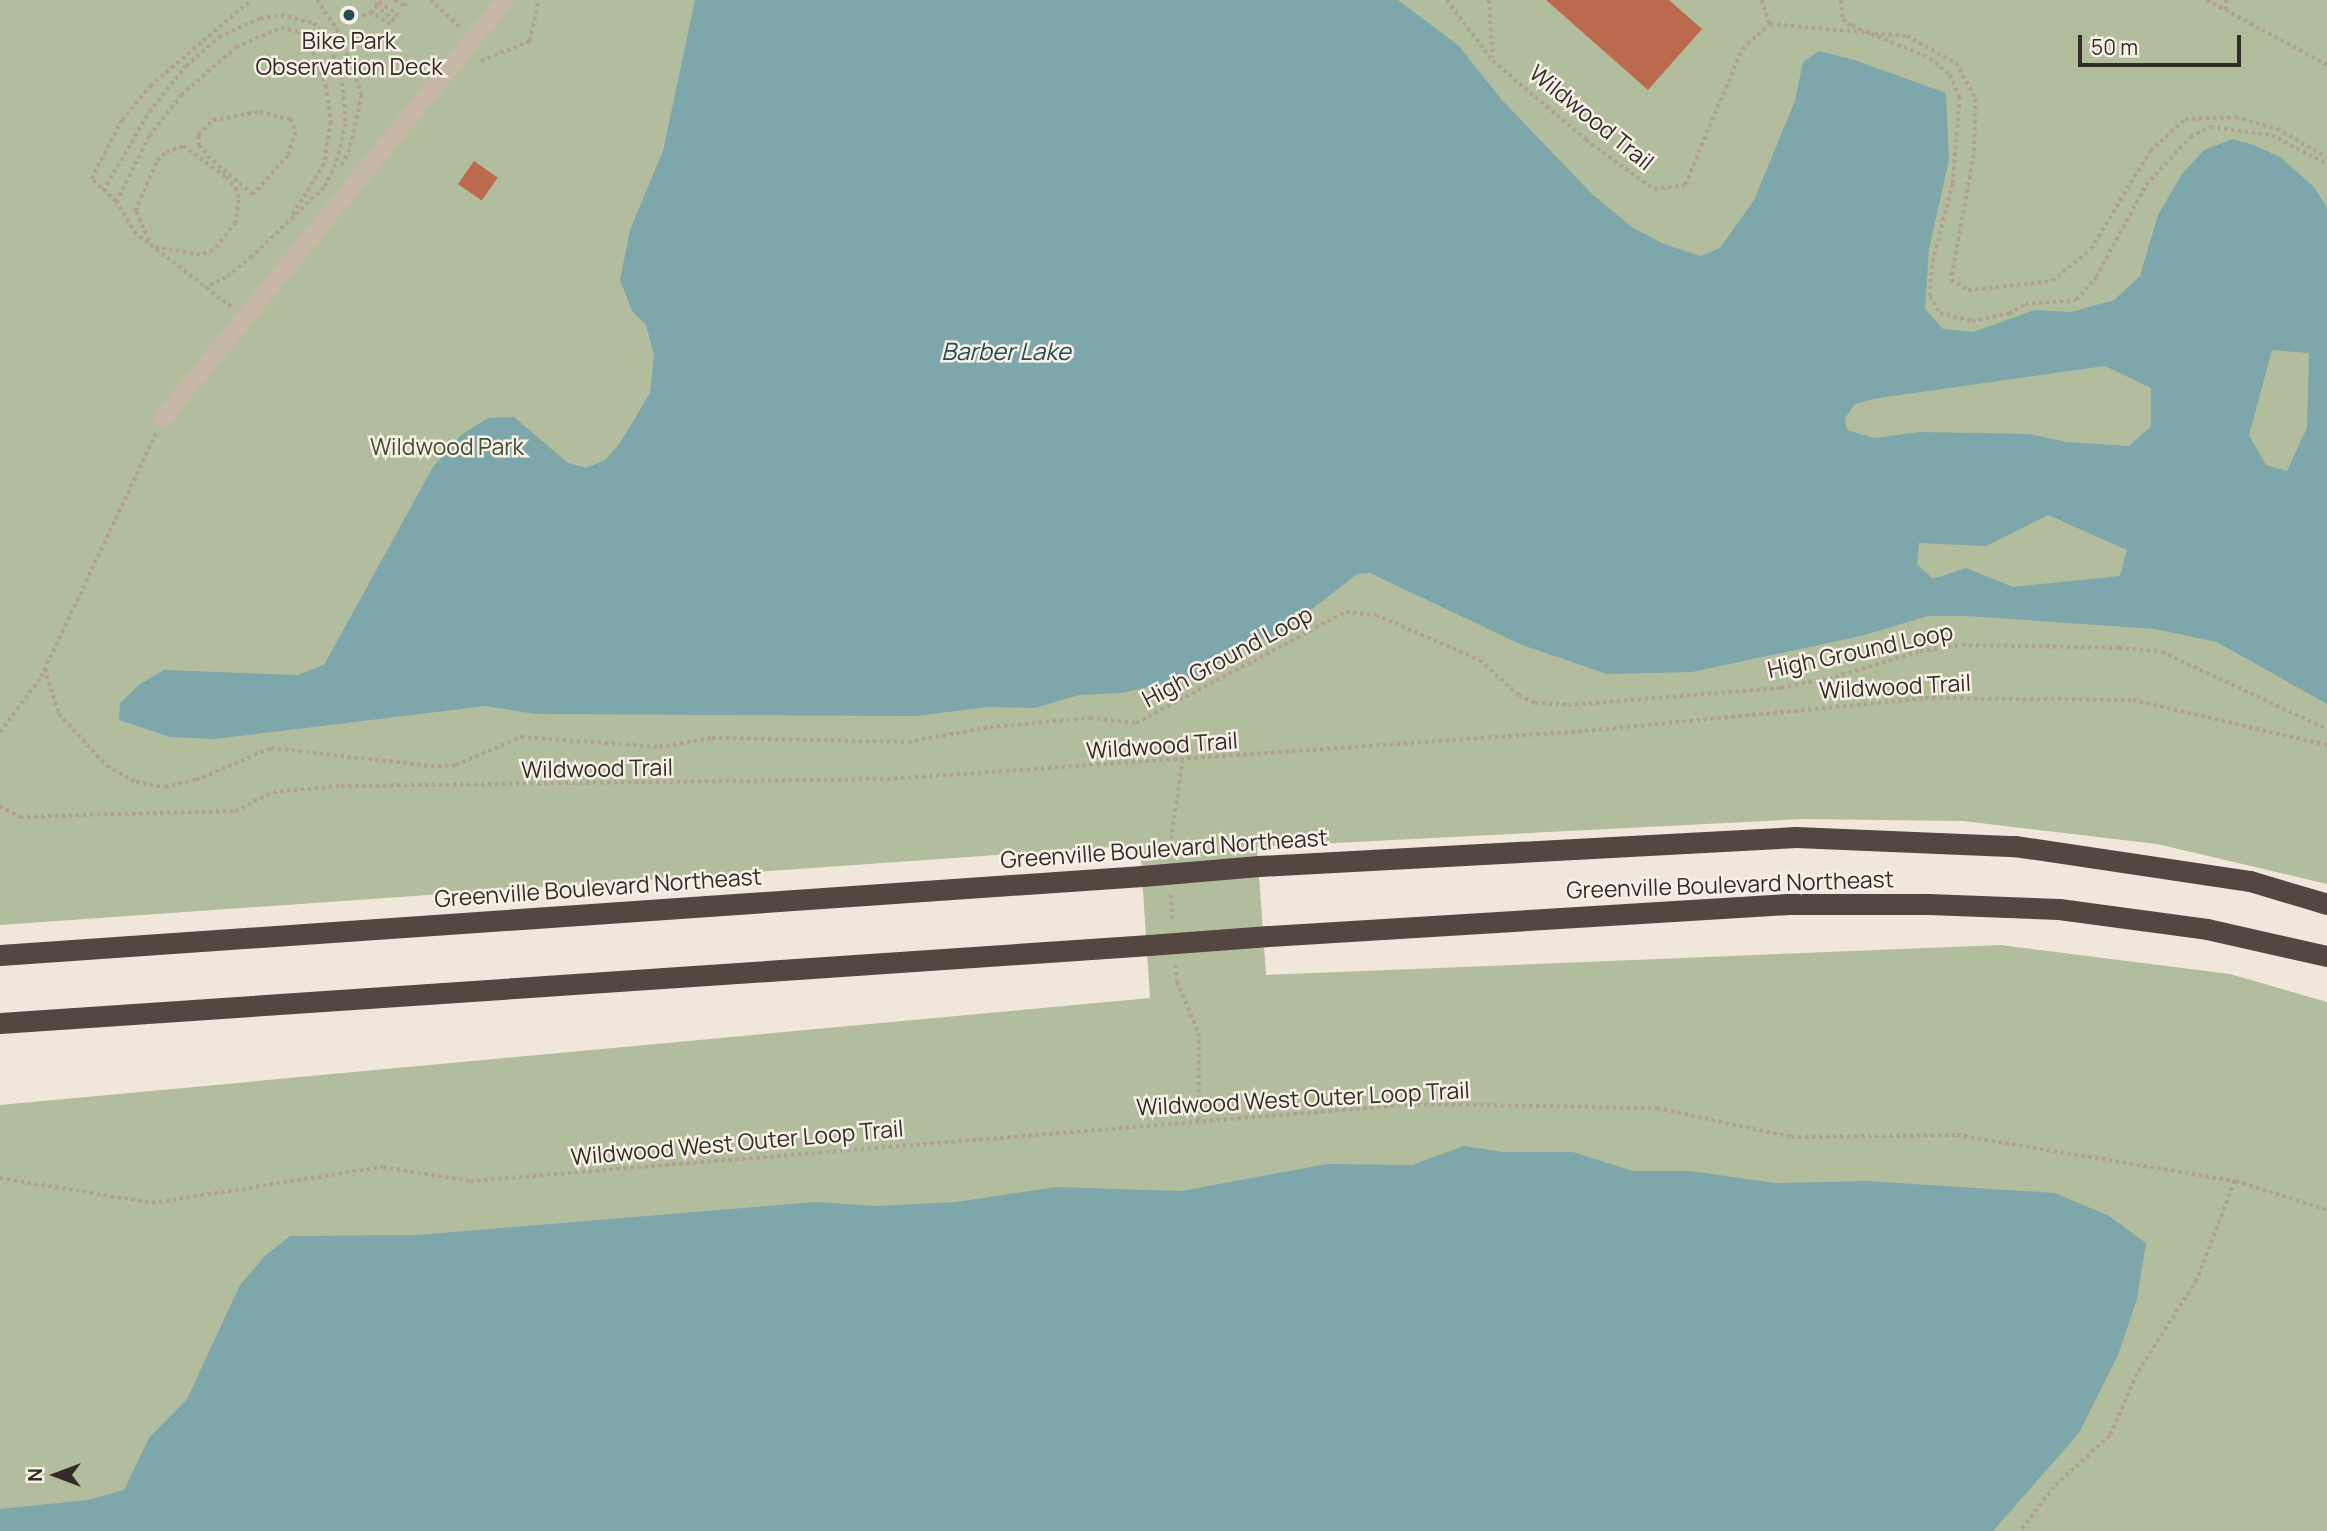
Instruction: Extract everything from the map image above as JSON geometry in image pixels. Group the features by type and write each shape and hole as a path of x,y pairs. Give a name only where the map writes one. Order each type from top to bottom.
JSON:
{"highway":[{"name":"Greenville Boulevard Northeast","path":"0,955 1259,866 1796,836 2015,846 2250,881 2327,904"},
{"name":"Greenville Boulevard Northeast","path":"0,1023 1269,936 1788,904 1928,904 2059,909 2207,929 2327,956"}],"lane":[{"path":"163,418 505,0"}],"path":[{"path":"231,307 136,234 116,202 91,179 122,120 150,86 251,0"},
{"path":"286,224 318,200 334,179 350,150 362,95 340,33 317,0"},
{"path":"395,0 404,6 408,0"},
{"path":"431,0 464,31 470,44"},
{"name":"Wildwood Trail","path":"1447,0 1493,61 1586,140 1654,189 1685,185 1742,49 1770,24"},
{"path":"1489,0 1493,61"},
{"path":"1762,0 1770,24 1907,36 1956,63 1976,99 1974,155 1951,280 1968,290 2052,281 2091,248 2150,150 2185,119 2236,117 2277,129 2327,157"},
{"path":"1841,0 1843,19 1864,33 1930,58 1950,75 1961,97 1953,184 1931,265 1930,296 1940,313 1972,321 2009,314 2025,304 2076,300 2086,293 2146,185 2190,137 2210,127 2231,126 2272,135 2327,164"},
{"path":"2207,0 2327,65"},
{"path":"2225,10 2226,0"},
{"path":"353,17 371,13 390,25 398,14 379,1 371,13"},
{"path":"375,6 394,19"},
{"path":"103,191 149,112 186,66 219,37 260,18 281,15 314,23 325,36 342,76 346,124 336,165 324,188 286,224 226,278 205,288"},
{"path":"116,202 149,136 181,95 236,47 281,28 300,32 313,52 327,86 331,122 324,163 286,224"},
{"path":"152,247 135,211 166,152 183,146 195,150 226,177 253,195 295,143 291,119 260,112 213,120 202,127 199,146 226,177 236,188 239,200 236,223 213,251 200,255 152,247"},
{"name":"High Ground Loop","path":"44,669 59,714 107,766 136,782 165,787 196,780 271,748 431,766 456,765 521,737 659,747 712,738 908,742 990,727 1090,718 1136,723 1346,612 1376,615 1480,660 1520,695 1535,703 1568,705 1781,688 1835,677 1920,651 1962,645 2119,648 2162,652 2327,729"},
{"name":"Wildwood Trail","path":"0,806 20,817 235,811 273,792 341,786 887,779 1585,732 1925,698 2133,701 2262,726 2327,745"},
{"name":"Wildwood West Outer Loop Trail","path":"0,1178 152,1203 383,1167 470,1181 1418,1104 1657,1108 1791,1137 1957,1135 2235,1181 2327,1210"},
{"path":"2021,1531 2054,1487 2110,1436 2137,1374 2197,1280 2235,1181"}],"green space":[{"name":"Wildwood Park","path":"0,0 2327,0 2327,884 2157,844 1963,821 1802,819 1257,847 1266,975 2001,945 2230,974 2327,1002 2327,1531 0,1531 0,1105 1150,998 1140,845 0,925"}],"water":[{"name":"Barber Lake","path":"695,0 1398,0 1458,45 1501,99 1591,193 1633,228 1664,244 1701,256 1720,248 1754,200 1795,101 1803,62 1819,51 1854,60 1946,93 1949,160 1929,249 1925,309 1943,329 1973,332 2035,310 2071,312 2114,300 2140,276 2158,215 2182,174 2204,150 2232,139 2254,145 2280,157 2314,187 2327,208 2327,704 2217,642 2155,629 1968,616 1928,616 1861,636 1692,672 1607,674 1522,645 1370,573 1357,574 1280,634 1241,645 1205,675 1121,693 1079,695 1035,708 989,707 915,716 535,714 486,706 214,739 170,737 119,720 120,703 140,684 164,670 297,675 324,665 433,467 461,435 488,418 514,417 568,463 586,468 605,460 620,443 650,393 654,355 646,325 632,311 620,280 630,230 663,151","holes":["2272,350 2309,353 2307,428 2287,471 2266,465 2249,435","2105,366 2151,388 2151,426 2129,446 2066,442 2030,434 1920,432 1874,438 1847,430 1845,418 1855,404 1878,398","2048,515 2127,550 2120,576 2013,587 1966,568 1933,579 1917,564 1919,543 1986,546"]},
{"path":"1464,1146 1503,1152 1573,1152 1633,1171 1690,1171 1775,1183 1866,1181 2055,1193 2109,1216 2146,1243 2137,1299 2118,1355 2079,1433 1993,1531 0,1531 0,1509 88,1500 124,1490 149,1438 187,1399 240,1285 265,1256 290,1236 418,1235 815,1202 877,1206 956,1202 1056,1187 1181,1191 1327,1164 1412,1165"}],"building":[{"path":"1546,0 1669,0 1702,29 1648,90"},
{"path":"474,161 498,178 482,201 458,184"}],"place":[{"name":"Bike Park Observation Deck","path":"349,15"}]}
